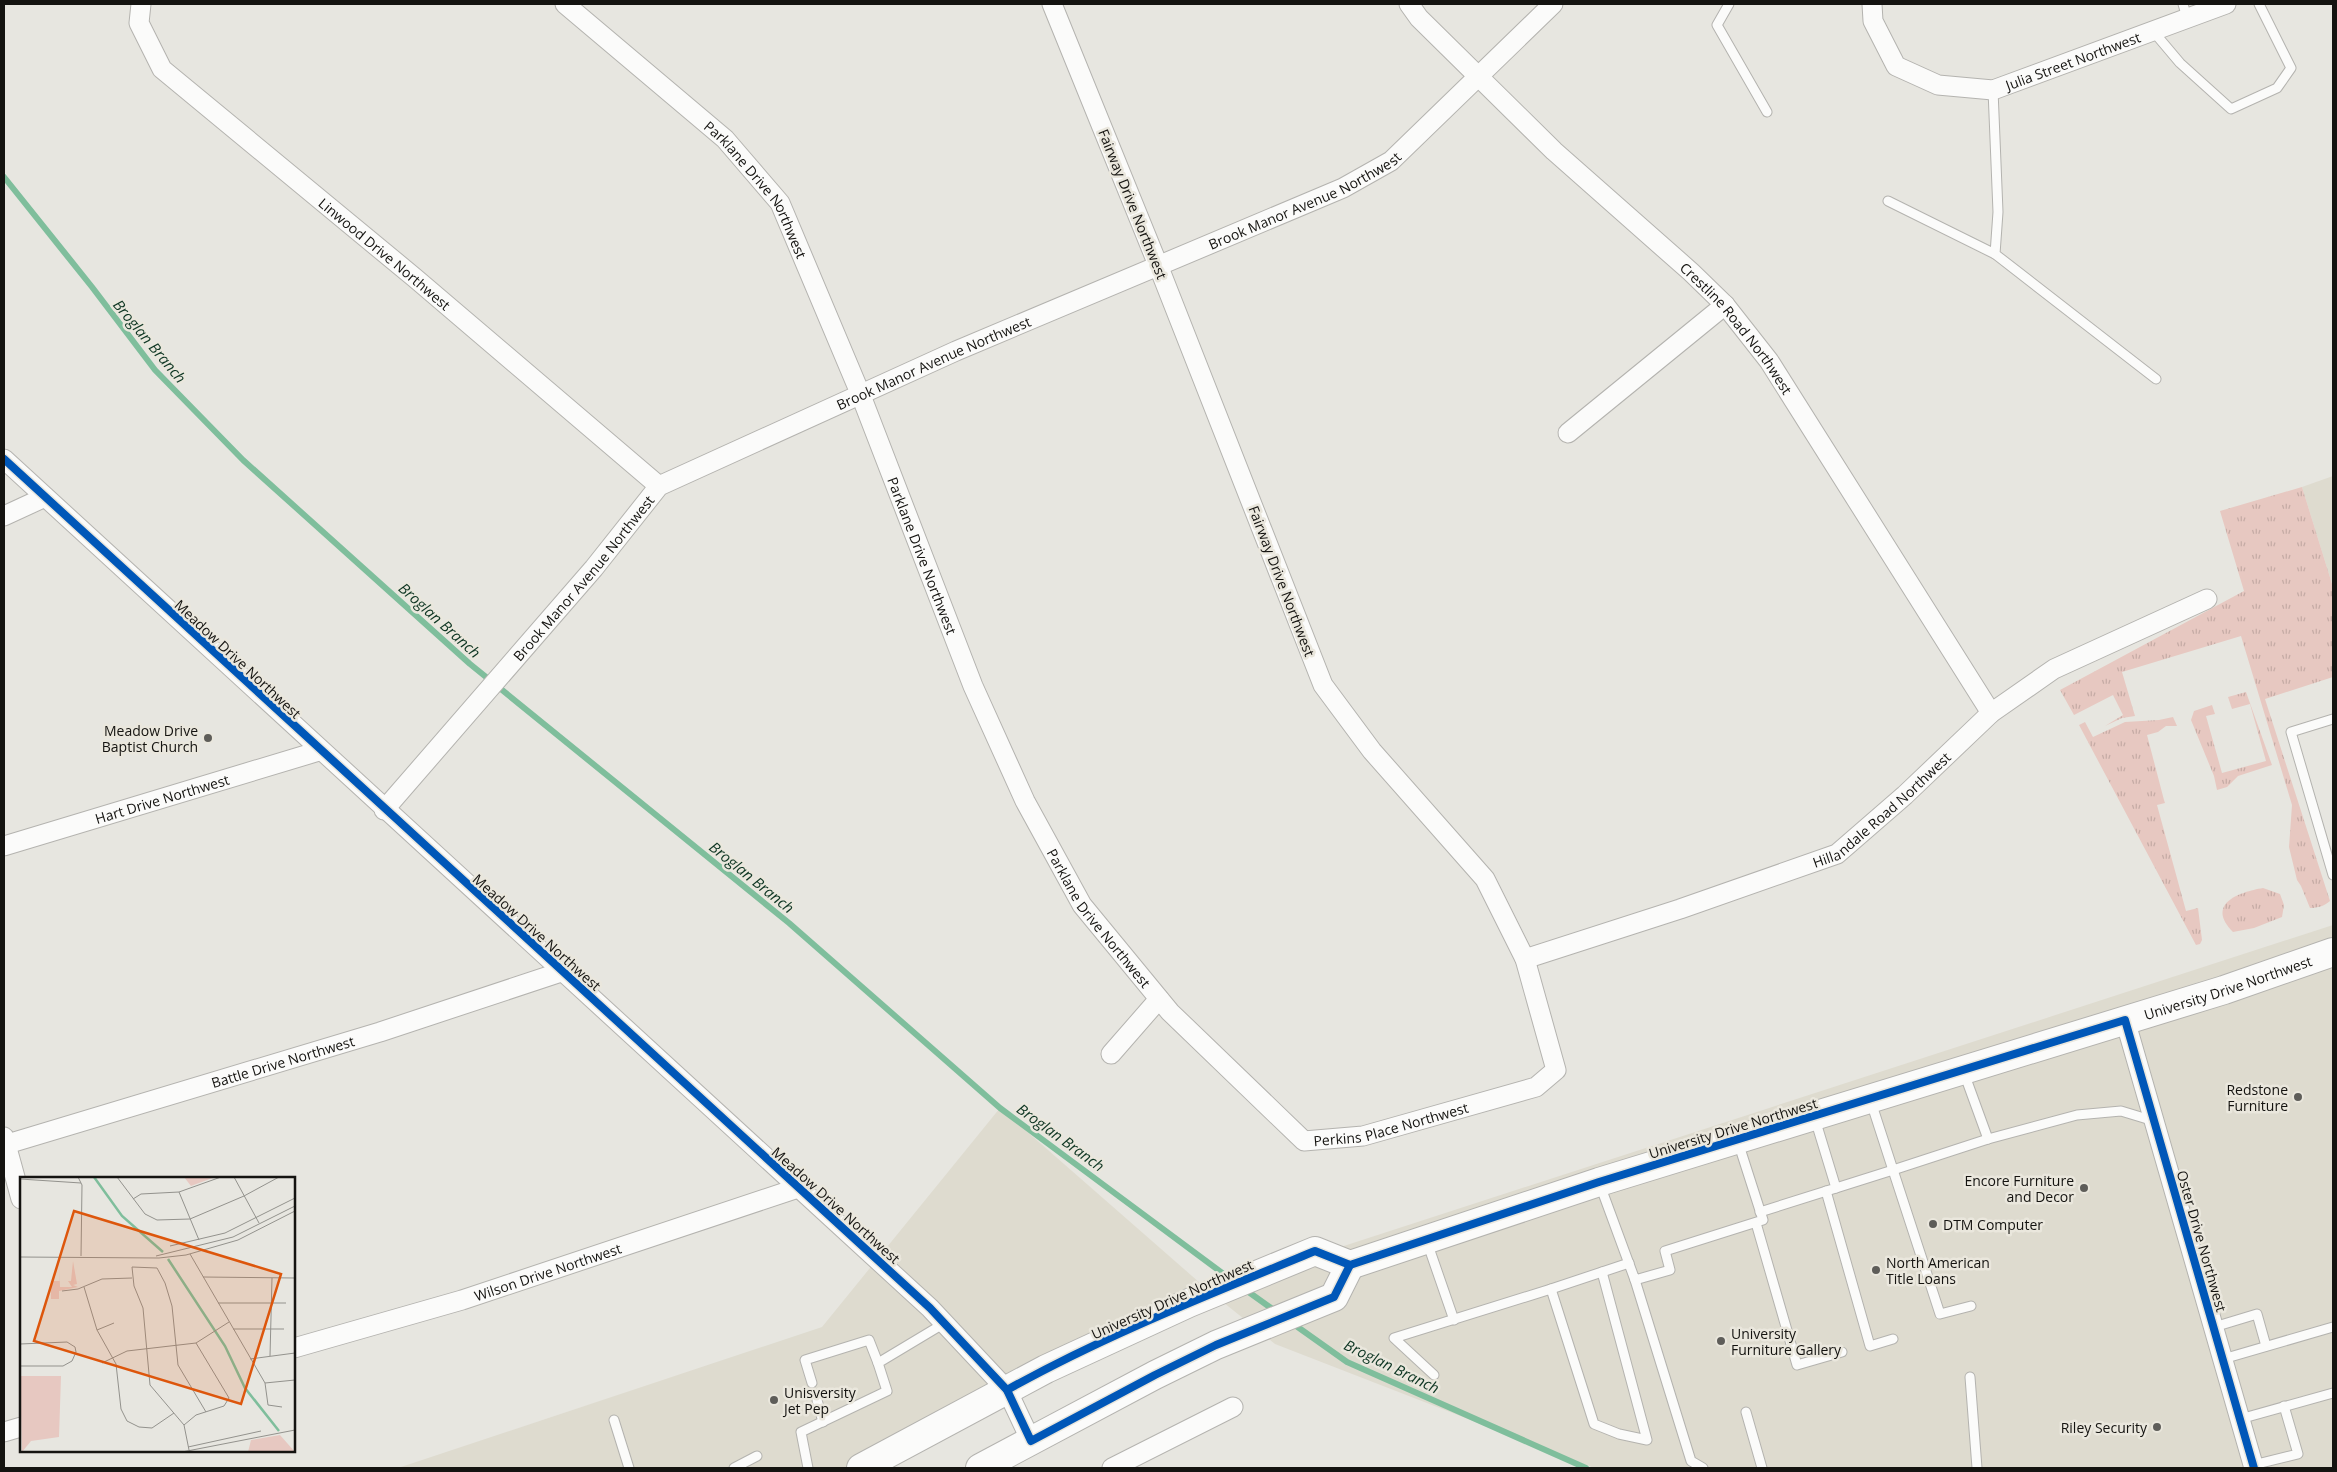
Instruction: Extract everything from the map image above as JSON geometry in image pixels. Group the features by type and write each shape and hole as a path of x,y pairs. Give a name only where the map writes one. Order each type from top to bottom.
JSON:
{"highway":[{"name":"University Drive Northwest","path":"861,1468 1046,1368 1189,1303 1315,1250 1350,1265 1599,1182 2224,990 2333,952"},
{"path":"980,1468 1155,1375 1216,1345 1334,1297 1350,1265"}],"street":[{"name":"Linwood Drive Northwest","path":"140,4 139,23 162,69 415,278 659,486"},
{"name":"Parklane Drive Northwest","path":"565,4 726,139 780,203 860,394 973,686 1025,801 1082,905 1159,999 1279,1117"},
{"name":"Fairway Drive Northwest","path":"1052,4 1158,265 1323,686 1372,751 1485,879 1525,959 1556,1070 1536,1087 1511,1094"},
{"name":"Crestline Road Northwest","path":"1410,4 1418,18 1554,151 1691,272 1725,305 1769,360 1991,712"},
{"name":"Brook Manor Avenue Northwest","path":"384,810 594,568 659,486 860,394 1158,265 1343,188 1391,161 1553,4"},
{"name":"Julia Street Northwest","path":"1872,4 1873,21 1896,66 1938,85 1993,90 2153,31 2185,11 2226,4"},
{"path":"1568,433 1725,305"},
{"name":"Meadow Drive Northwest","path":"4,459 319,751 930,1308 1006,1390 1031,1441"},
{"path":"4,516 45,497"},
{"name":"Hillandale Road Northwest","path":"1525,959 1698,903 1836,854 1905,795 1991,712 2054,669 2207,599"},
{"name":"Hart Drive Northwest","path":"4,846 319,751"},
{"name":"Battle Drive Northwest","path":"4,1142 380,1032 561,972"},
{"path":"1111,1054 1159,999"},
{"name":"Oster Drive Northwest","path":"2125,1020 2254,1467"},
{"name":"Perkins Place Northwest","path":"1279,1117 1304,1142 1363,1136 1511,1094"},
{"path":"4,1142 20,1196"},
{"name":"Wilson Drive Northwest","path":"295,1348 462,1300 798,1188"},
{"path":"1112,1468 1233,1407"},
{"path":"4,1432 20,1427"}],"lane":[{"path":"1729,4 1717,25 1767,112"},
{"path":"2153,31 2180,63 2231,109 2277,88 2291,68 2259,4"},
{"path":"1993,90 1998,212 1995,254"},
{"path":"1888,201 1995,254 2156,379"},
{"path":"2333,719 2291,732 2333,874"},
{"path":"1963,1070 1988,1139"},
{"path":"1870,1099 1940,1314 1971,1306"},
{"path":"1760,1212 1988,1139 2077,1115 2121,1111 2154,1121"},
{"path":"1814,1116 1836,1188"},
{"path":"1635,1280 1670,1270 1665,1251 1763,1220 1738,1139"},
{"path":"1599,1182 1635,1280 1691,1461 1703,1468"},
{"path":"1826,1191 1870,1346 1893,1339"},
{"path":"1756,1223 1797,1365 1842,1352"},
{"path":"1426,1239 1454,1320"},
{"path":"1434,1375 1394,1338 1629,1263"},
{"path":"1551,1289 1594,1424 1619,1434 1646,1440 1602,1272"},
{"path":"2214,1327 2257,1314 2266,1346"},
{"path":"878,1363 943,1324"},
{"path":"2223,1359 2333,1327"},
{"path":"808,1468 801,1432 887,1391 869,1340 806,1360 812,1383"},
{"path":"1970,1377 1977,1468"},
{"path":"2240,1419 2333,1393"},
{"path":"816,1400 822,1422"},
{"path":"2254,1467 2298,1454 2284,1406"},
{"path":"1746,1412 1762,1468"},
{"path":"614,1420 629,1468"},
{"path":"734,1468 757,1456"}],"shaded area":[{"path":"2333,476 2333,587 2302,487"},
{"path":"2333,925 2333,1468 1594,1468 1275,1344 1208,1290"},
{"path":"1000,1108 1208,1290 867,1468 398,1468 822,1327"}],"green space":[{"path":"2302,487 2333,587 2333,677 2265,699 2330,901 2316,908 2310,908 2297,880 2289,847 2292,805 2241,636 2122,672 2135,716 2122,718 2105,726 2123,715 2113,695 2074,715 2060,690 2244,591 2220,511"},
{"path":"2246,692 2272,765 2238,776 2227,787 2217,790 2214,776 2191,720 2194,711 2212,705 2215,714 2206,716 2222,773 2266,761 2250,704 2232,709 2228,697"},
{"path":"2173,717 2177,726 2166,726 2158,732 2147,735 2165,803 2157,805 2186,911 2198,908 2202,940 2200,944 2196,945 2079,725 2085,722 2093,737 2125,722 2159,720"},
{"path":"2263,888 2280,894 2284,905 2282,917 2254,928 2233,932 2225,922 2222,914 2228,901 2244,893"}],"waterway":[{"name":"Broglan Branch","path":"4,177 92,287 155,370 243,460 470,664 789,923 1000,1108 1229,1278"},
{"name":"Broglan Branch","path":"1243,1288 1278,1313"},
{"name":"Broglan Branch","path":"1292,1323 1347,1362 1586,1468"}],"cycle path":[{"path":"4,459 930,1308 1007,1390 1031,1441 1216,1345 1334,1297 1350,1265"},
{"path":"1007,1390 1120,1333 1315,1251 1350,1265 1599,1182 2125,1020 2254,1468"}],"place":[{"name":"Meadow Drive Baptist Church","path":"208,738"},
{"name":"Redstone Furniture","path":"2298,1097"},
{"name":"Encore Furniture and Decor","path":"2084,1188"},
{"name":"DTM Computer","path":"1933,1224"},
{"name":"North American Title Loans","path":"1876,1270"},
{"name":"University Furniture Gallery","path":"1721,1341"},
{"name":"Unisversity Jet Pep","path":"774,1400"},
{"name":"Riley Security","path":"2157,1427"}]}
